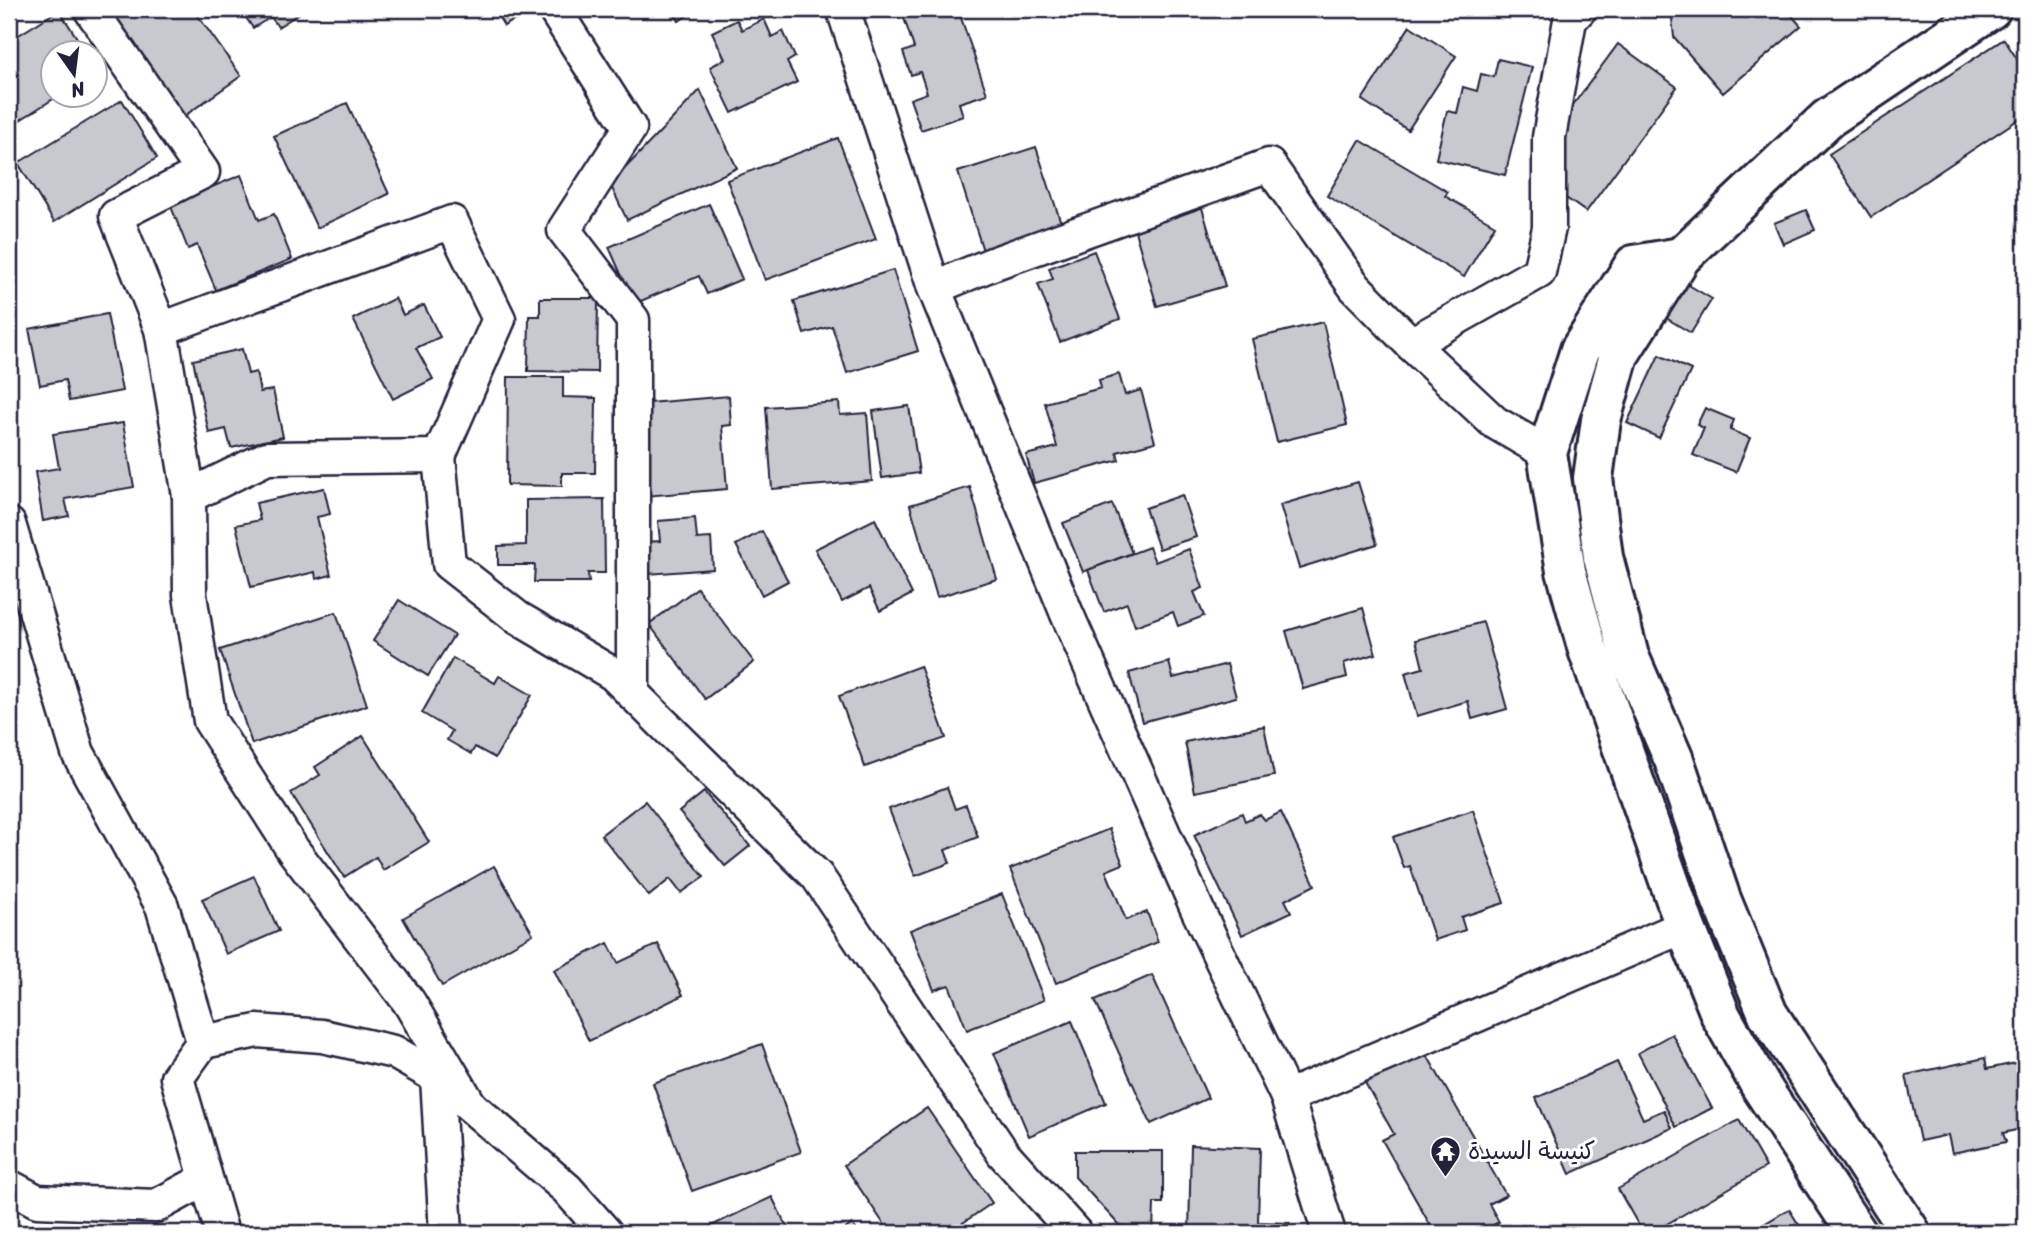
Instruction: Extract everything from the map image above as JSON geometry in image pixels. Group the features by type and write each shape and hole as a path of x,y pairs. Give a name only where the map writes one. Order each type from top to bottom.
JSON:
{"main road":[{"path":"1911,1233 1768,1014 1721,899 1674,760 1629,656 1602,557 1593,478 1601,420 1619,355 1681,257 1827,119 1991,9"},
{"path":"1681,257 1634,265 1580,350 1547,453 1566,571 1584,634 1685,926 1721,1016 1760,1084 1857,1233"}],"street":[{"path":"90,9 202,172 116,216 161,329 189,495 190,595 210,721 293,850 409,1002 470,1105"},
{"path":"554,9 630,128 564,230 633,320 633,694"},
{"path":"1411,344 1539,272 1549,228 1549,137 1570,20 1580,9"},
{"path":"847,10 934,288 1067,614 1198,911 1287,1097 1329,1233"},
{"path":"934,288 1269,165 1355,287 1494,422 1547,453"},
{"path":"161,329 453,222 499,318 439,456 449,564 518,618 613,674 817,876 1003,1153 1075,1233"},
{"path":"189,495 267,458 439,456"},
{"path":"9,524 78,753 162,906 203,1042"},
{"path":"1287,1097 1685,926"},
{"path":"222,1233 204,1180 177,1077 203,1042 257,1031 322,1035 394,1052 437,1077 470,1105 567,1189 606,1233"},
{"path":"437,1077 446,1233"},
{"path":"9,1186 37,1201 156,1206 204,1180"}],"building":[{"path":"100,9 193,9 241,76 180,119"},
{"path":"240,9 306,9 278,27 271,17 253,28"},
{"path":"494,9 535,9 504,26"},
{"path":"671,9 696,9 679,21"},
{"path":"901,9 958,9 987,94 959,103 963,116 921,130 910,99 927,93 920,72 911,75 903,52 914,48"},
{"path":"1671,9 1786,9 1801,26 1723,93 1674,37"},
{"path":"59,10 77,38 38,38 39,108 9,127 9,41"},
{"path":"764,19 772,37 783,31 795,57 787,62 797,82 732,113 710,67 725,59 712,32 737,20 742,30"},
{"path":"1410,26 1456,56 1408,130 1362,100"},
{"path":"2004,39 2025,71 2019,79 2025,87 2025,115 1871,217 1829,154"},
{"path":"1618,44 1677,87 1586,212 1559,193 1567,113"},
{"path":"1498,59 1532,67 1505,175 1436,159 1447,111 1457,113 1463,87 1477,91 1481,74 1494,77"},
{"path":"700,90 737,168 627,220 610,184"},
{"path":"122,100 157,158 54,222 18,163"},
{"path":"347,103 389,194 317,228 274,136"},
{"path":"838,138 876,239 765,280 727,180"},
{"path":"1360,140 1448,192 1445,196 1495,225 1464,277 1327,196"},
{"path":"1036,147 1064,232 985,257 958,172"},
{"path":"241,175 259,220 274,214 292,259 216,290 197,245 188,249 170,204"},
{"path":"1200,201 1225,286 1157,306 1132,221"},
{"path":"709,204 742,279 707,294 699,276 634,304 609,247"},
{"path":"1806,210 1815,230 1783,244 1774,223"},
{"path":"1094,251 1120,319 1060,342 1038,284 1053,279 1049,268"},
{"path":"893,270 918,351 847,373 832,326 804,334 794,301"},
{"path":"1687,284 1712,299 1691,333 1666,318"},
{"path":"395,298 403,315 424,305 440,337 416,348 433,379 393,399 353,319"},
{"path":"540,298 598,298 597,372 528,371 529,316 540,316"},
{"path":"107,314 122,391 69,401 65,380 40,385 29,329"},
{"path":"1323,322 1347,425 1277,442 1252,339"},
{"path":"242,349 248,374 256,372 260,392 273,390 283,437 231,448 226,429 209,433 193,360"},
{"path":"1659,355 1691,370 1659,438 1627,423"},
{"path":"1119,374 1125,395 1141,390 1155,442 1117,452 1119,460 1034,483 1026,455 1057,447 1045,403 1101,388 1099,380"},
{"path":"508,377 563,377 563,397 596,398 595,473 562,473 562,486 507,485"},
{"path":"729,396 731,425 722,426 727,489 645,496 637,404"},
{"path":"839,402 840,415 867,413 872,481 772,489 766,407"},
{"path":"909,406 919,473 882,478 873,411"},
{"path":"1705,408 1734,420 1730,430 1750,438 1736,472 1693,455 1704,428 1697,425"},
{"path":"123,423 134,487 65,499 69,516 43,521 35,472 59,468 53,434"},
{"path":"1358,482 1377,544 1299,568 1280,505"},
{"path":"970,487 997,579 937,597 910,505"},
{"path":"324,488 330,514 317,517 331,575 316,579 315,572 251,587 236,525 260,520 256,503"},
{"path":"1182,495 1196,537 1159,549 1145,508"},
{"path":"604,499 605,573 588,573 589,582 534,582 535,565 498,565 498,546 526,545 526,500"},
{"path":"1112,504 1132,553 1083,572 1063,523"},
{"path":"695,518 697,539 711,538 713,569 648,574 646,542 660,541 658,521"},
{"path":"875,519 912,594 880,611 869,588 842,602 815,549"},
{"path":"762,531 788,581 762,595 736,545"},
{"path":"1149,547 1155,562 1189,549 1203,588 1194,592 1204,616 1178,626 1173,612 1135,626 1127,603 1104,612 1088,570"},
{"path":"697,588 754,662 705,699 649,624"},
{"path":"399,600 454,635 428,676 373,641"},
{"path":"1363,608 1376,654 1344,663 1347,677 1303,689 1286,631"},
{"path":"336,612 367,705 252,744 220,650"},
{"path":"1483,622 1507,709 1472,719 1468,701 1417,716 1405,673 1423,668 1416,640"},
{"path":"453,658 495,683 499,676 532,695 495,758 475,747 471,754 447,740 452,731 422,713"},
{"path":"1169,662 1173,678 1227,664 1236,697 1142,722 1129,673"},
{"path":"920,666 946,738 865,767 839,696"},
{"path":"1264,726 1274,776 1195,792 1185,742"},
{"path":"363,736 429,842 383,870 376,857 344,877 291,793 320,775 315,767"},
{"path":"947,787 955,809 966,805 978,837 945,850 950,863 915,876 889,809"},
{"path":"704,792 750,846 725,866 679,812"},
{"path":"645,801 704,877 681,893 670,879 649,896 601,835"},
{"path":"1473,810 1504,903 1461,917 1465,930 1435,940 1410,866 1404,868 1393,837"},
{"path":"1281,812 1315,885 1285,900 1291,912 1242,935 1194,835 1242,813 1245,821 1260,814 1265,820"},
{"path":"1109,829 1123,864 1106,871 1126,920 1147,912 1158,942 1056,983 1010,869"},
{"path":"494,866 533,934 442,986 403,918"},
{"path":"254,876 279,931 226,954 202,899"},
{"path":"1002,894 1044,1000 967,1030 949,985 934,990 910,930"},
{"path":"608,943 618,963 658,944 683,995 589,1041 554,970"},
{"path":"1152,975 1208,1098 1151,1124 1095,1000"},
{"path":"1072,1021 1106,1103 1029,1136 994,1053"},
{"path":"1672,1034 1712,1108 1676,1127 1638,1053"},
{"path":"762,1044 801,1152 692,1191 653,1083"},
{"path":"1423,1048 1506,1195 1489,1204 1499,1222 1479,1233 1433,1230 1382,1140 1394,1134 1364,1081"},
{"path":"1985,1058 1987,1069 2025,1061 2025,1128 2003,1133 2006,1142 1952,1153 1948,1135 1920,1141 1906,1075"},
{"path":"1617,1062 1643,1119 1664,1110 1672,1128 1570,1174 1536,1098"},
{"path":"927,1108 992,1203 948,1233 890,1233 844,1165"},
{"path":"1739,1120 1766,1167 1651,1233 1643,1233 1618,1189"},
{"path":"1191,1145 1260,1148 1258,1222 1290,1223 1290,1233 1189,1233"},
{"path":"1075,1151 1163,1151 1163,1203 1154,1203 1153,1233 1119,1225 1075,1177"},
{"path":"772,1197 787,1227 775,1233 711,1233 709,1227"},
{"path":"1789,1209 1804,1233 1749,1233"},
{"path":"852,1224 859,1233 840,1233"}],"place":[{"name":"كنيسة السيدة","path":"1445,1178"}]}
